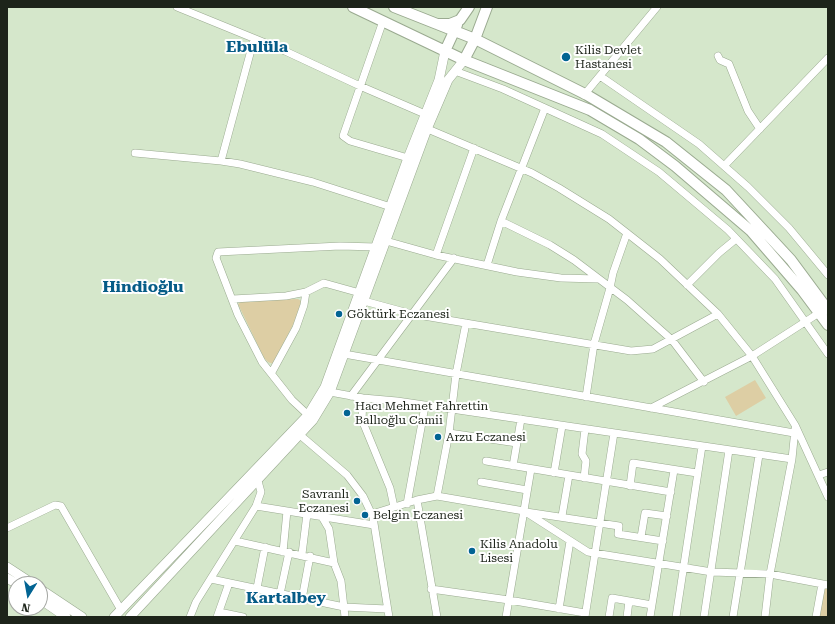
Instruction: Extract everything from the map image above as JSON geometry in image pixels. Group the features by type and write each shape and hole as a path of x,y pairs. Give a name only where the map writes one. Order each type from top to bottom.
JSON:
{"highway":[{"path":"353,7 464,60 590,110 639,139 675,166 751,231 802,290 824,312"},
{"path":"394,7 475,39 584,95 666,142 726,190 791,260 824,312 828,326"},
{"path":"445,51 454,30 468,7"},
{"path":"464,60 475,39 487,7"},
{"path":"437,24 450,24 460,20"}],"main road":[{"path":"130,617 258,481 298,431 324,387 386,240 424,128 425,114 439,80 445,51"},
{"path":"114,617 251,475 298,431 313,420 330,392 344,354 376,247 408,158 448,80 454,70 464,60"},
{"path":"7,566 21,576"},
{"path":"48,594 82,617"},
{"path":"48,605 66,617"}],"street":[{"path":"177,7 285,51 425,114"},
{"path":"584,95 657,7"},
{"path":"383,22 343,136 345,138 408,158"},
{"path":"221,161 254,39"},
{"path":"718,56 720,60 729,64 748,110 760,129"},
{"path":"724,166 828,58"},
{"path":"454,70 545,108 602,134 659,172 736,239 775,279 807,321 828,354"},
{"path":"600,76 699,144 748,187 789,228 828,275"},
{"path":"487,265 501,221 545,108"},
{"path":"424,128 521,169 578,199 627,233 660,259 718,314 752,356 795,429 819,475 828,497"},
{"path":"436,254 474,148"},
{"path":"135,153 221,161 313,182 391,207"},
{"path":"501,221 550,245 627,300 672,340 704,382"},
{"path":"586,397 594,344 613,273 627,233"},
{"path":"687,285 719,253 736,239"},
{"path":"386,240 436,254 487,265 561,278 598,278"},
{"path":"308,415 287,394 272,372 262,362 238,315 216,258 218,252 340,246 376,247"},
{"path":"351,396 377,359 454,258"},
{"path":"232,298 286,296 306,292 324,283 412,314 631,351 653,349 718,314"},
{"path":"272,372 296,328 304,305 306,292"},
{"path":"650,408 704,382 752,356 824,312"},
{"path":"437,496 449,433 456,374 466,323"},
{"path":"344,354 650,408 795,429"},
{"path":"330,392 363,398 398,401 792,459"},
{"path":"363,398 362,420 370,444 390,488 394,506"},
{"path":"407,504 424,406"},
{"path":"513,466 520,419"},
{"path":"554,473 562,426"},
{"path":"584,478 586,461 582,454 586,429"},
{"path":"764,617 770,574 792,459 795,429"},
{"path":"211,579 302,599 388,613 372,514 363,496 347,475 298,431"},
{"path":"449,433 517,443"},
{"path":"431,589 559,608 585,615 614,433"},
{"path":"676,617 702,446"},
{"path":"704,617 712,572 729,450"},
{"path":"733,617 759,455"},
{"path":"486,461 671,492"},
{"path":"630,486 633,463 697,473"},
{"path":"506,617 531,469"},
{"path":"650,617 674,470"},
{"path":"819,475 828,472"},
{"path":"190,617 196,602 256,506 261,492 258,481 251,475"},
{"path":"562,516 568,475"},
{"path":"482,482 527,490"},
{"path":"372,514 394,506 437,496 600,522 619,526 618,534 663,541"},
{"path":"417,500 437,617"},
{"path":"7,528 55,505 61,506 121,610"},
{"path":"256,506 374,525"},
{"path":"280,594 286,552 287,511"},
{"path":"524,511 588,552 596,552 712,572 770,574 825,584 816,617"},
{"path":"641,537 645,513 667,516"},
{"path":"302,554 307,514"},
{"path":"322,517 328,529 334,563 341,581 345,617"},
{"path":"235,541 302,554 334,563"},
{"path":"559,608 570,541"},
{"path":"257,588 265,547"},
{"path":"302,599 310,556"},
{"path":"229,583 218,614 243,617"},
{"path":"609,617 612,598 652,604"},
{"path":"627,617 629,601"}],"shaded area":[{"path":"298,299 301,301 297,317 273,364 268,362 264,358 238,304 242,301"},
{"path":"755,380 766,398 736,416 725,397"},
{"path":"824,589 828,589 828,617 819,617"}],"place":[{"name":"Kilis Devlet Hastanesi","path":"566,57"},
{"name":"Göktürk Eczanesi","path":"339,314"},
{"name":"Hacı Mehmet Fahrettin Ballıoğlu Camii","path":"347,413"},
{"name":"Arzu Eczanesi","path":"438,437"},
{"name":"Savranlı Eczanesi","path":"357,501"},
{"name":"Belgin Eczanesi","path":"365,515"},
{"name":"Kilis Anadolu Lisesi","path":"472,551"}],"district":[{"name":"Ebulüla","path":"257,47"},
{"name":"Hindioğlu","path":"143,287"},
{"name":"Kartalbey","path":"286,598"}]}
